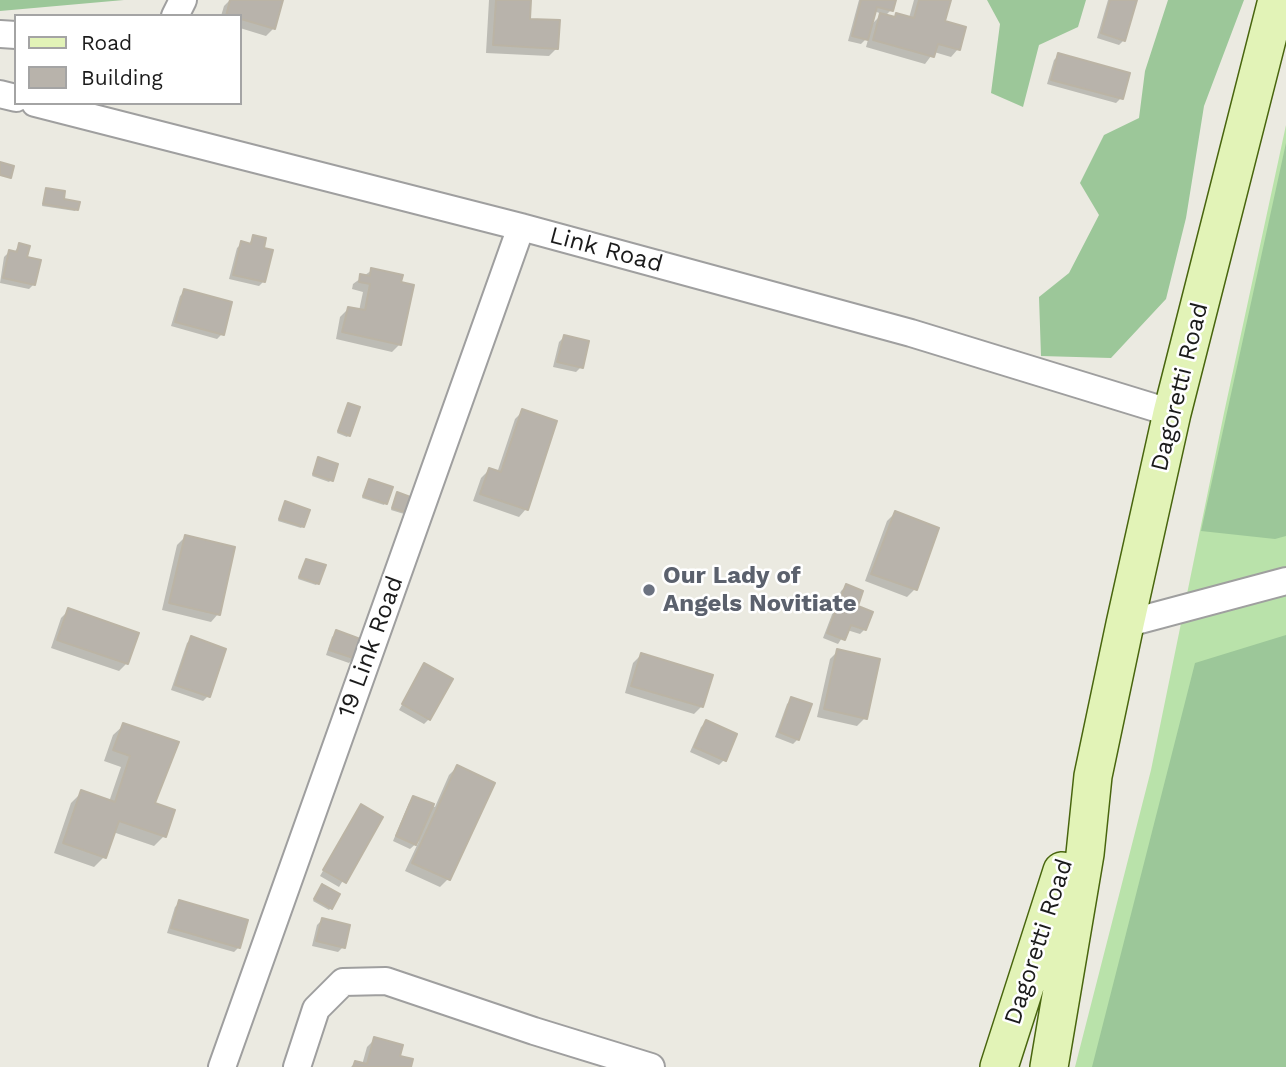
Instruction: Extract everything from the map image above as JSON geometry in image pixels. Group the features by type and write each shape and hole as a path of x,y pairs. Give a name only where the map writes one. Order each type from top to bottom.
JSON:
{"main road":[{"name":"Dagoretti Road","path":"999,1067 1093,776 1172,413 1277,0"},
{"name":"Dagoretti Road","path":"1049,1067 1085,854 1093,776"}],"street":[{"name":"Link Road","path":"43,105 521,227 911,333 1172,413"},
{"name":"19 Link Road","path":"222,1067 521,227"},
{"path":"1125,624 1286,580"},
{"path":"296,1067 316,1009 343,982 386,981 652,1067"}],"green space":[{"path":"0,0 124,0 0,11"},
{"path":"987,0 1086,0 1078,27 1039,45 1023,107 991,93 1000,24"},
{"path":"1168,0 1244,0 1204,106 1186,218 1166,299 1111,358 1041,356 1039,297 1069,273 1099,215 1080,183 1104,135 1139,118 1145,71"},
{"path":"1286,125 1286,1067 1075,1067 1151,770"},
{"path":"1286,143 1286,536 1275,539 1201,531"},
{"path":"1286,635 1286,1067 1092,1067 1195,663"}],"building":[{"path":"230,0 283,0 275,29 242,19 242,14 226,14"},
{"path":"496,0 531,0 530,19 560,20 558,49 493,45"},
{"path":"861,0 896,0 893,11 877,7 868,40 852,36"},
{"path":"919,0 951,0 945,21 966,27 960,50 938,44 934,57 873,40 880,13 895,17 896,13 914,18"},
{"path":"1110,0 1137,0 1125,41 1101,33"},
{"path":"1058,53 1130,73 1123,99 1051,80"},
{"path":"0,162 14,166 11,178 0,175"},
{"path":"46,188 65,191 64,199 80,202 78,210 43,204"},
{"path":"253,235 266,238 264,248 273,250 265,282 233,275 241,241 251,244"},
{"path":"19,243 30,246 27,257 41,260 35,285 3,278 9,250 17,252"},
{"path":"371,268 403,275 401,282 414,285 401,345 342,332 348,307 365,310 370,284 359,282 360,274 370,276"},
{"path":"184,289 232,302 224,335 175,322"},
{"path":"564,335 589,341 583,368 557,362"},
{"path":"348,403 360,407 350,436 338,431"},
{"path":"522,409 557,421 528,510 480,494 489,468 501,472"},
{"path":"318,457 338,464 333,481 313,474"},
{"path":"369,479 393,487 387,504 363,496"},
{"path":"397,492 413,498 408,513 392,508"},
{"path":"285,501 310,510 304,527 279,519"},
{"path":"895,511 939,528 917,590 871,574"},
{"path":"185,535 235,547 220,615 169,603"},
{"path":"306,559 326,565 319,584 299,577"},
{"path":"846,584 863,591 858,606 873,612 866,630 851,625 845,640 827,633"},
{"path":"68,608 139,633 128,664 57,640"},
{"path":"336,630 363,640 356,659 329,650"},
{"path":"191,636 226,649 210,697 175,685"},
{"path":"837,649 880,659 867,719 824,709"},
{"path":"641,653 713,675 703,707 631,686"},
{"path":"424,663 453,679 430,720 402,704"},
{"path":"791,697 812,704 799,740 779,732"},
{"path":"706,720 737,734 726,761 694,747"},
{"path":"123,723 179,742 155,803 175,810 166,837 119,821 106,858 63,843 81,790 115,802 130,756 113,750"},
{"path":"457,765 495,783 450,880 412,863"},
{"path":"413,796 434,804 416,845 396,836"},
{"path":"361,804 383,817 346,883 323,870"},
{"path":"322,884 340,894 332,909 314,899"},
{"path":"179,900 248,920 240,948 171,928"},
{"path":"322,918 350,925 345,948 316,941"},
{"path":"374,1037 403,1045 400,1056 413,1059 411,1067 353,1067 355,1061 367,1064"}],"place":[{"name":"Our Lady of Angels Novitiate","path":"649,590"}]}
